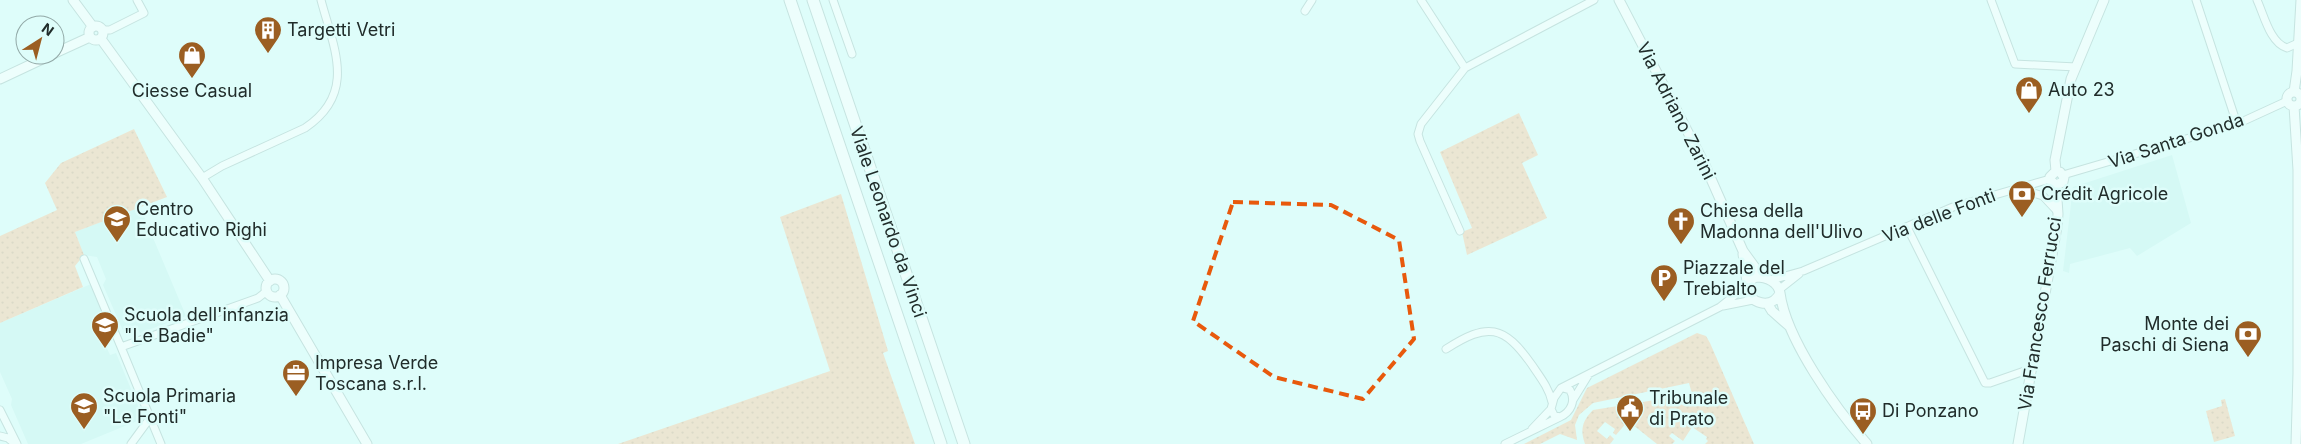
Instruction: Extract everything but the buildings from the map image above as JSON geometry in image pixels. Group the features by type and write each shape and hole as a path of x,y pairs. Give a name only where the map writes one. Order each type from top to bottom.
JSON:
{"highway":[{"name":"Viale Leonardo da Vinci","path":"813,0 964,444"},
{"name":"Viale Leonardo da Vinci","path":"790,1 941,444"}],"street":[{"path":"73,0 96,40 102,34 144,13 136,0"},
{"path":"202,178 222,166 305,128 317,120 328,108 335,93 339,77 338,60 321,0"},
{"path":"833,0 852,54"},
{"path":"1305,11 1312,0"},
{"path":"1421,0 1465,68"},
{"path":"1460,231 1418,134 1421,124 1465,68 1594,0"},
{"name":"Via Adriano Zarini","path":"1619,0 1704,163 1742,252"},
{"path":"1991,0 2015,64 2076,67"},
{"name":"Via Francesco Ferrucci","path":"2018,444 2033,368 2058,214 2055,160 2064,113 2076,67 2104,0"},
{"path":"2196,0 2237,124"},
{"path":"2258,0 2273,36 2280,46 2287,48 2298,43"},
{"path":"2290,103 2298,104 2299,96 2298,43 2301,0"},
{"path":"65,47 91,32"},
{"path":"102,34 202,178 270,281"},
{"path":"0,79 30,65"},
{"path":"2296,444 2298,178 2288,94 2299,96"},
{"name":"Via Santa Gonda","path":"2056,177 2237,124 2290,103"},
{"name":"Via delle Fonti","path":"1772,280 1803,271 1953,207 2056,177"},
{"path":"2016,188 2043,196 2052,204 2058,214"},
{"path":"1907,227 1985,383 2033,368"},
{"path":"1742,252 1762,277"},
{"path":"1742,252 1748,296 1753,300"},
{"path":"84,259 161,444"},
{"name":"Via delle Fonti","path":"1780,291 1803,271"},
{"path":"1530,432 1552,406 1562,388 1720,307 1751,278 1762,277 1772,280 1780,291 1782,304 1791,327 1811,366 1842,415 1866,444"},
{"path":"276,279 282,283 284,289 280,295 272,296 267,291 267,285 270,281 276,279"},
{"path":"122,347 258,298 267,291"},
{"path":"1720,307 1753,300 1766,303 1778,298 1780,291"},
{"path":"280,295 367,444"},
{"path":"1766,303 1772,311 1791,327"},
{"path":"1446,349 1466,336 1500,332 1512,340 1521,350 1542,380 1554,415 1560,417"},
{"path":"1506,444 1568,412 1589,373"},
{"path":"1542,380 1570,390 1573,400"},
{"path":"0,410 16,444"},
{"path":"131,444 150,418"},
{"path":"2297,433 2300,444"},
{"path":"0,436 8,438 16,444"}],"highlighted area":[{"path":"1233,202 1331,205 1399,240 1414,339 1363,399 1274,377 1193,321"}],"shaded area":[{"path":"1519,113 1538,155 1522,163 1547,218 1467,255 1462,232 1472,228 1440,152"},
{"path":"134,129 167,197 75,232 84,255 75,266 83,287 0,323 0,236 57,210 45,183 61,163"},
{"path":"2172,155 2191,223 2137,256 2130,248 2070,264 2069,273 2063,271 2073,187"},
{"path":"841,194 888,351 883,353 915,444 618,444 830,371 780,217"},
{"path":"140,207 186,316 140,333 137,327 124,333 103,285 106,279 97,257 84,255 75,232"},
{"path":"91,284 114,337 104,342 110,355 116,353 141,413 140,417 137,421 81,444 28,444 11,405 12,399 0,372 0,323"},
{"path":"1697,333 1706,336 1710,343 1754,444 1705,444 1708,441 1707,437 1692,427 1683,441 1672,433 1669,436 1675,441 1672,444 1657,444 1628,421 1616,435 1613,433 1615,429 1605,422 1597,431 1607,439 1610,435 1614,439 1610,444 1585,444 1583,426 1586,418 1593,410 1692,394 1689,383 1593,403 1579,415 1575,425 1577,440 1560,434 1540,444 1524,444 1571,420 1587,388"},
{"path":"2225,399 2235,436 2214,442 2206,411 2222,406 2221,400"}],"place":[{"name":"Targetti Vetri","path":"268,54"},
{"name":"Ciesse Casual","path":"192,79"},
{"name":"Auto 23","path":"2029,114"},
{"name":"Crédit Agricole","path":"2022,218"},
{"name":"Centro Educativo Righi","path":"117,243"},
{"name":"Chiesa della Madonna dell'Ulivo","path":"1681,245"},
{"name":"Piazzale del Trebialto","path":"1664,302"},
{"name":"Scuola dell'infanzia \"Le Badie\"","path":"105,349"},
{"name":"Monte dei Paschi di Siena","path":"2248,358"},
{"name":"Impresa Verde Toscana s.r.l.","path":"296,397"},
{"name":"Scuola Primaria \"Le Fonti\"","path":"84,430"},
{"name":"Tribunale di Prato","path":"1630,432"},
{"name":"Di Ponzano","path":"1863,435"}]}
